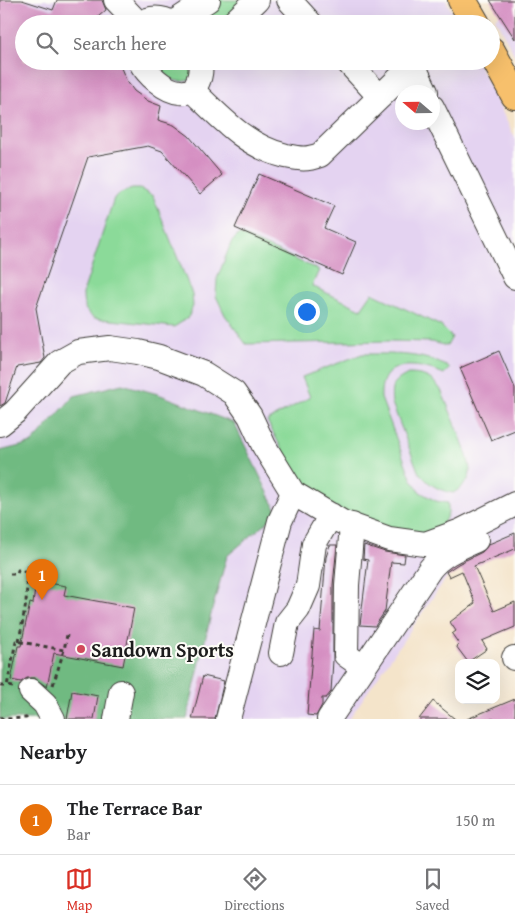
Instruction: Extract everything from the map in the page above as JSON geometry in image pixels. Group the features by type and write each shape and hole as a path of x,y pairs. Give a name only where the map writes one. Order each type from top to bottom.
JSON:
{"main road":[{"path":"500,68 514,93"}],"lane":[{"path":"116,0 130,15"},
{"path":"186,15 208,0"},
{"path":"242,15 258,0"},
{"path":"289,0 303,15"},
{"path":"148,70 158,81 168,88 180,92 192,91 233,130 255,145 272,152 306,160 320,155 408,70"},
{"path":"192,91 200,79 201,70"},
{"path":"355,70 380,97"},
{"path":"418,70 423,85"},
{"path":"440,123 515,277"},
{"path":"0,424 15,412 60,362 78,352 110,348 138,352 204,374 234,393 250,416 264,446 293,493 341,520 389,539 425,544 462,531 515,504"},
{"path":"228,719 280,521 293,493"},
{"path":"281,653 286,623 298,609 308,586 314,544 341,520"},
{"path":"341,520 347,585 346,655 363,667"},
{"path":"329,719 437,561 447,554 515,522"},
{"path":"116,719 121,692"}],"path":[{"path":"7,686 16,641 19,641 26,603 28,566"},
{"path":"10,574 17,574 18,570 27,572"},
{"path":"0,717 3,719 26,718 43,705 56,676 67,635"},
{"path":"25,643 27,636"},
{"path":"19,641 39,647 64,650"},
{"path":"0,686 7,686 43,705"}],"shaded area":[{"path":"0,0 446,0 454,15 15,15 15,70 481,70 515,138 515,549 447,577 349,719 0,719"},
{"path":"515,5 515,56 500,28 500,15"}],"green space":[{"path":"214,0 250,0 234,15 199,15"},
{"path":"193,70 192,79 185,81 175,80 163,71"},
{"path":"132,189 140,189 153,196 192,294 193,306 188,318 174,327 94,318 88,313 83,301 83,293 114,198"},
{"path":"239,234 319,270 312,286 361,309 372,293 441,326 452,337 447,346 432,342 390,341 246,344 225,315 216,296 217,279 231,243"},
{"path":"362,354 407,355 429,359 450,368 444,374 423,367 402,366 393,369 386,375 382,385 381,398 411,478 420,492 436,501 448,503 448,514 440,529 422,536 366,525 316,496 287,459 267,421 310,397 302,377"},
{"path":"408,374 427,377 438,386 458,432 467,456 470,473 466,482 453,493 433,486 418,471 392,403 392,388 399,379"},
{"path":"122,384 158,394 234,423 278,513 227,556 212,610 187,719 0,719 0,451 32,443 74,396"}],"building":[{"path":"0,0 22,0 53,10 57,0 102,0 106,10 100,15 15,15 15,70 122,70 134,91 148,101 161,106 158,120 174,125 189,136 222,175 200,194 162,151 148,146 88,157 36,308 45,358 41,363 17,367 5,403 0,406"},
{"path":"490,0 515,0 515,39 500,15"},
{"path":"259,174 334,206 324,228 356,242 342,275 235,228"},
{"path":"499,351 515,388 515,430 491,440 460,368"},
{"path":"515,533 515,549 474,566 494,611 515,602 515,627 482,641 487,649 472,659 466,659 456,646 459,644 452,634 456,631 450,622 475,603 462,571 449,577 446,572 482,552 489,544"},
{"path":"330,545 337,545 333,585 331,692 326,698 322,698 322,705 316,716 307,715 314,630 320,631 326,557"},
{"path":"364,545 385,552 405,555 404,563 391,562 385,611 375,626 360,625 368,560 363,559"},
{"path":"36,581 66,586 64,595 134,608 123,666 54,653 47,687 34,678 27,678 21,682 11,680 18,646 21,646 30,603 33,604"},
{"path":"203,676 224,681 215,719 192,719"},
{"path":"72,691 98,696 94,719 67,719"},
{"path":"515,699 515,719 467,719"},
{"path":"433,701 455,719 419,719"}],"place":[{"name":"The Terrace Bar","path":"42,600"},
{"name":"Sandown Sports","path":"81,649"}]}
